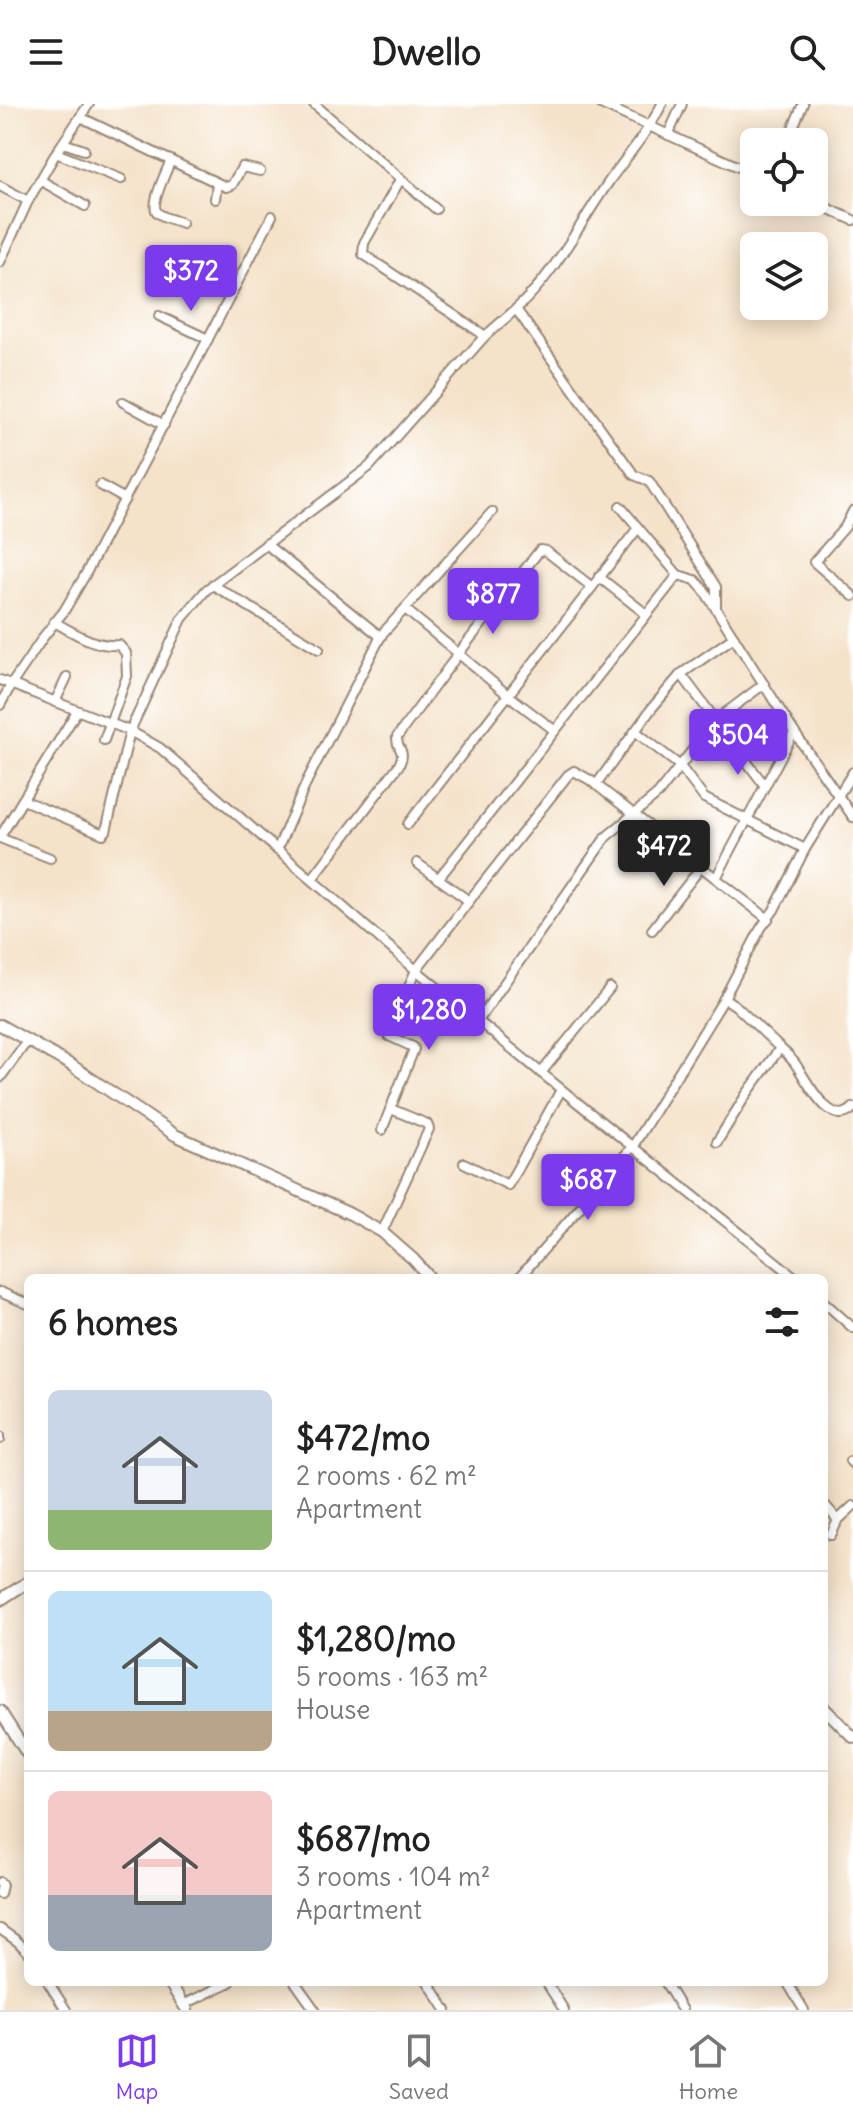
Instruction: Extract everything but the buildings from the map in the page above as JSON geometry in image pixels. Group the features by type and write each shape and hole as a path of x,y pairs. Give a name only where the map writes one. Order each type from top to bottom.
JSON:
{"street":[{"path":"0,262 28,201 89,104"},
{"path":"314,104 436,209"},
{"path":"601,104 740,168"},
{"path":"23,800 103,834 106,831 130,731 182,619 206,590 369,467 484,337 539,286 650,127 662,104"},
{"path":"668,135 682,104"},
{"path":"793,128 803,104"},
{"path":"80,117 226,187 242,167 260,171"},
{"path":"63,143 84,150"},
{"path":"56,153 121,179"},
{"path":"171,160 154,207 161,215 182,223"},
{"path":"40,180 85,206"},
{"path":"400,180 364,243 363,254 484,337"},
{"path":"215,199 217,183"},
{"path":"0,186 28,201"},
{"path":"828,208 853,220"},
{"path":"0,705 64,611 272,216"},
{"path":"516,309 634,475 649,481 716,587 716,608"},
{"path":"159,316 208,339"},
{"path":"123,402 164,425"},
{"path":"100,485 125,499"},
{"path":"620,506 678,575 700,584 794,732 853,817"},
{"path":"853,511 845,527 814,562 853,596"},
{"path":"277,850 308,779 381,637 492,512"},
{"path":"408,824 638,528"},
{"path":"266,544 381,637"},
{"path":"312,879 399,765 403,752 396,743 397,737 540,550 546,551 592,587"},
{"path":"438,879 678,575"},
{"path":"599,577 646,614"},
{"path":"213,585 319,649"},
{"path":"405,609 554,730"},
{"path":"54,622 93,642 119,645 126,653 127,676 104,740"},
{"path":"596,785 681,674 734,637"},
{"path":"681,674 765,786"},
{"path":"55,702 67,677"},
{"path":"0,680 130,731 160,748 416,970 791,1274"},
{"path":"478,1021 606,837 658,794 716,720 764,684"},
{"path":"50,858 1,833 77,711"},
{"path":"635,731 680,766 704,798 805,849"},
{"path":"716,878 794,732"},
{"path":"382,1130 414,1049 392,1038 389,1032 416,970 574,771 768,919"},
{"path":"522,1274 633,1146 724,998 805,849 853,772"},
{"path":"417,863 469,901"},
{"path":"652,930 702,866"},
{"path":"541,1073 610,988"},
{"path":"724,998 796,1064 811,1090 834,1113 848,1114 853,1108"},
{"path":"0,1025 71,1065 175,1135 350,1214 382,1232 426,1274"},
{"path":"0,1078 28,1040"},
{"path":"717,1142 780,1048"},
{"path":"464,1163 508,1185 561,1090"},
{"path":"382,1232 429,1129 427,1124 391,1109"},
{"path":"0,1292 24,1302"},
{"path":"828,1306 853,1328"},
{"path":"831,1535 838,1520 853,1506"},
{"path":"828,1509 838,1520"},
{"path":"0,1600 24,1585"},
{"path":"0,1711 24,1749"},
{"path":"828,1712 853,1737"},
{"path":"0,1882 0,1894"},
{"path":"0,1929 24,1948"},
{"path":"51,1986 66,2010"},
{"path":"172,1986 185,2007 223,1986"},
{"path":"298,1986 315,2010"},
{"path":"431,1986 446,2010"},
{"path":"549,1986 564,2010"},
{"path":"667,1986 682,2010"},
{"path":"789,1986 804,2010"}]}
